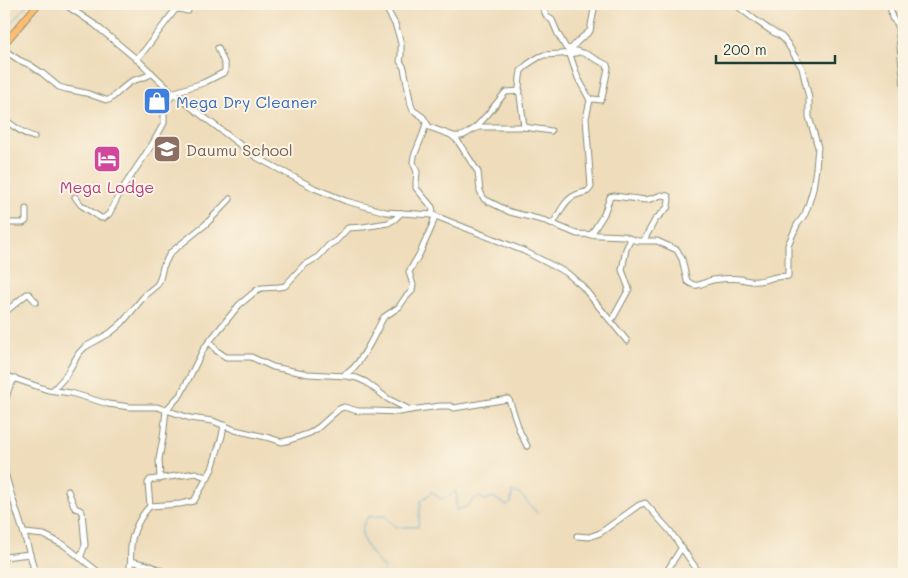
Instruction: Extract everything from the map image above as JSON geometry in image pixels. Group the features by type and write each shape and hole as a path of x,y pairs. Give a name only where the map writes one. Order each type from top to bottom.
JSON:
{"main road":[{"path":"4,44 38,4"}],"street":[{"path":"64,4 94,24 173,93 256,157 314,188 346,201 386,212 433,215 524,251 567,274 582,286 627,341"},
{"path":"384,4 399,36 400,61 404,68 410,104 413,110 420,114 431,128 451,135 462,136 474,128 506,92 520,91"},
{"path":"541,4 569,51 578,78 590,100 586,118 591,187 585,193 571,198 553,224"},
{"path":"569,51 590,31 595,4"},
{"path":"451,135 460,144 478,172 480,192 484,199 510,212 553,224 577,234 624,236 638,241 661,242 677,250 682,259 687,281 693,285 703,285 709,281 718,280 742,279 757,281 788,276 788,245 808,206 816,168 818,147 809,117 809,98 802,68 788,43 735,4"},
{"path":"890,4 892,18 898,24 904,86"},
{"path":"136,59 175,10 188,11"},
{"path":"75,197 81,205 101,218 108,214 121,191 154,143 164,123 164,106 173,93 203,83 225,72 218,48"},
{"path":"4,50 30,65 59,86 106,100 109,100 135,80 152,73"},
{"path":"524,128 520,77 522,71 534,59 544,55 569,51 586,54 607,65 602,98 601,100 590,100"},
{"path":"4,119 16,129 34,137"},
{"path":"342,375 352,371 384,317 399,307 412,291 413,285 408,272 424,246 432,226 433,215 432,207 416,188 417,172 413,162 424,134 426,123"},
{"path":"474,128 551,130"},
{"path":"592,235 604,214 610,197 646,200 661,195 668,196 668,207 655,220 644,240"},
{"path":"53,390 65,377 78,353 110,333 122,323 146,294 157,284 162,267 170,253 217,214 230,199"},
{"path":"4,223 23,223 26,221 26,209"},
{"path":"160,478 158,459 163,438 166,410 181,394 201,353 239,305 259,288 285,286 304,265 318,257 348,228 388,223 401,213"},
{"path":"613,318 630,288 622,270 626,249 631,239"},
{"path":"4,313 26,294 29,294 36,302"},
{"path":"210,342 217,351 226,357 251,358 273,367 308,374 342,375 357,378 388,399 410,410"},
{"path":"9,388 6,376 35,386 71,393 113,405 157,407 190,418 213,421 235,430 286,442 320,427 342,408 358,411 400,412 440,406 454,408 508,399 527,446"},
{"path":"4,406 9,388 15,378"},
{"path":"150,506 194,501 212,469 224,425"},
{"path":"4,469 35,574"},
{"path":"128,574 133,535 150,506 149,481 196,473 208,478"},
{"path":"68,491 75,508 82,512 85,545 80,558"},
{"path":"577,536 589,537 600,533 639,505 645,503 670,531 700,574"},
{"path":"24,533 44,535 64,545 101,574"},
{"path":"665,574 682,547"},
{"path":"4,557 30,554"},
{"path":"131,561 151,566 168,574"},
{"path":"89,574 92,568"}],"waterway":[{"path":"4,31 28,4"},
{"path":"381,574 385,570 364,542 362,532 368,517 385,516 395,527 418,527 421,501 432,492 441,499 450,496 455,491 457,497 456,510 466,507 478,496 485,500 493,497 507,506 511,503 512,492 520,494 537,513"}],"place":[{"name":"Mega Dry Cleaner","path":"157,101"},
{"name":"Daumu School","path":"167,149"},
{"name":"Mega Lodge","path":"107,159"}]}
